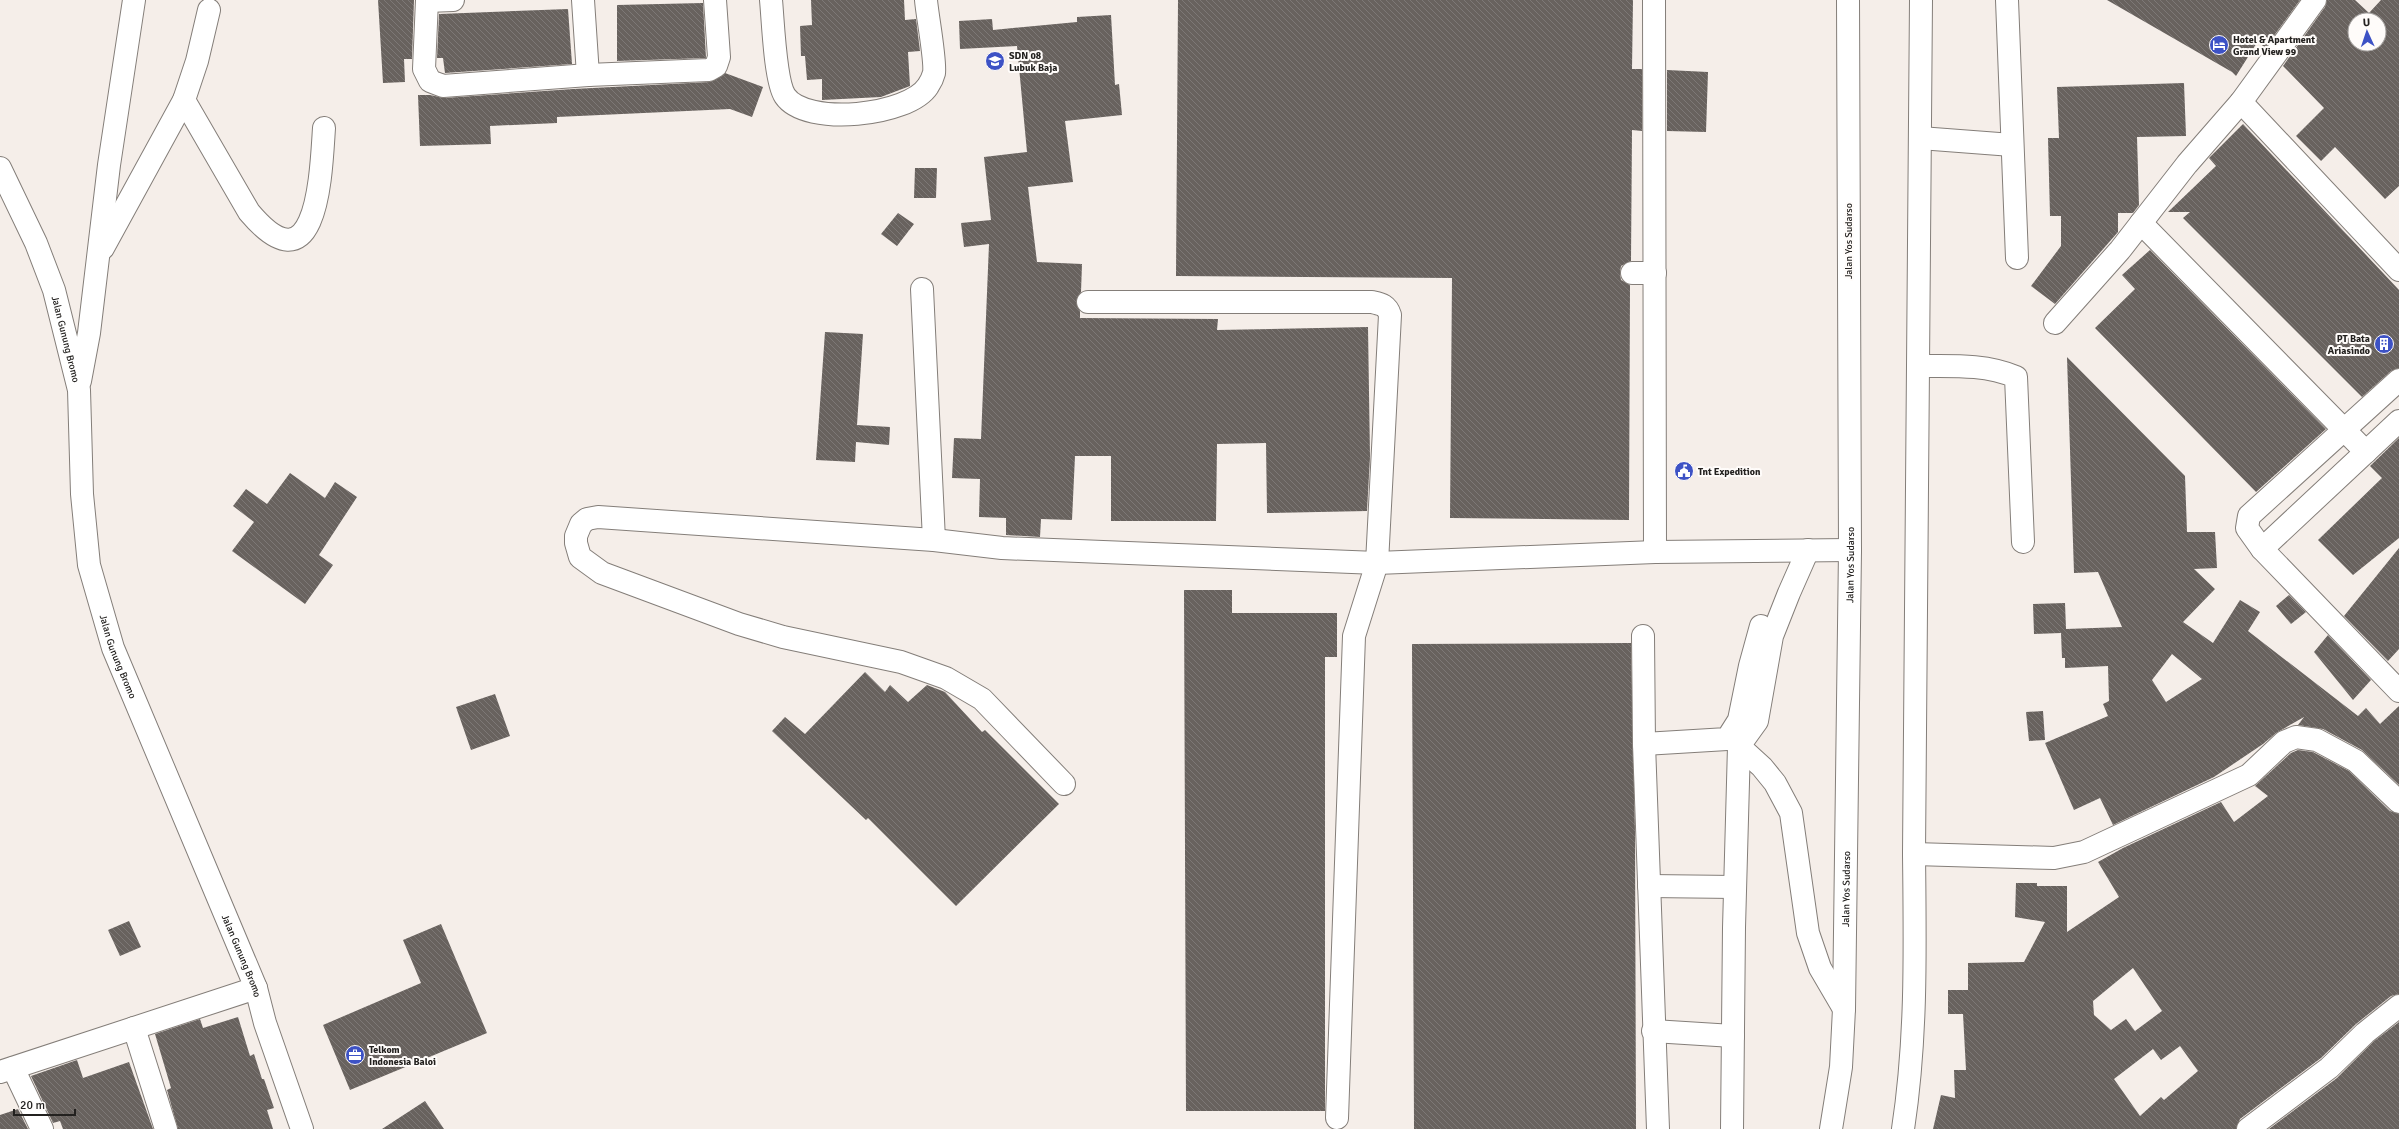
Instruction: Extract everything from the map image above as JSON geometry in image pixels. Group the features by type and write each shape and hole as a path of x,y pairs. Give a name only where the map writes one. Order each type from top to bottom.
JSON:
{"main road":[{"path":"79,390 134,0"},
{"path":"453,0 427,1 424,69 426,76 435,84 443,86 588,74 704,71 712,69 719,58 715,0"},
{"path":"583,0 588,74"},
{"path":"771,0 777,65 785,96 796,106 832,116 868,113 898,106 918,96 928,87 934,72 926,0"},
{"path":"1654,0 1655,552"},
{"name":"Jalan Yos Sudarso","path":"1831,1129 1841,1067 1844,1009 1850,550 1848,0"},
{"path":"1903,1129 1909,1091 1916,975 1914,854 1920,366 1921,0"},
{"path":"2007,0 2017,258"},
{"path":"2054,323 2120,250 2187,164 2241,102 2314,0"},
{"path":"97,260 184,100 198,61 208,10"},
{"path":"184,100 249,212 261,226 273,235 284,239 292,239 304,230 316,207 320,185 324,128"},
{"path":"2241,102 2399,270"},
{"path":"1920,138 2012,145"},
{"name":"Jalan Gunung Bromo","path":"0,168 14,193 54,290 79,390 84,530 89,565 103,620 113,648 256,988 265,1023 302,1129"},
{"path":"2141,223 2366,452"},
{"path":"1632,273 1655,272"},
{"path":"922,290 934,540"},
{"path":"1088,302 1372,302 1383,305 1389,310 1391,322 1377,563 1354,636 1337,1118"},
{"path":"1920,366 1998,369 2016,377 2023,542"},
{"path":"2399,380 2249,516 2247,528 2262,549 2399,691"},
{"path":"2262,549 2399,421"},
{"path":"1064,784 982,699 946,678 901,662 783,637 701,611 602,573 580,557 576,536 581,524 586,519 598,516 934,540 1002,548 1377,563 1655,552 1850,550"},
{"path":"1644,744 1727,739 1735,730 1745,701 1750,666 1760,627 1799,550"},
{"path":"1732,1129 1735,887 1739,746 1756,721 1772,636 1788,593 1799,550"},
{"path":"1643,636 1648,886 1658,1129"},
{"path":"1914,854 2054,858 2084,852 2249,775 2284,742 2296,737 2317,740 2356,761 2399,802"},
{"path":"1739,746 1762,767 1775,782 1792,813 1808,933 1820,968 1844,1009"},
{"path":"1648,886 1735,887"},
{"path":"42,1129 7,1070 256,988"},
{"path":"2248,1129 2329,1068 2365,1033 2399,1006"},
{"path":"134,1028 166,1129"},
{"path":"1653,1031 1733,1036"}],"building":[{"path":"378,0 414,0 412,59 404,59 405,82 383,83"},
{"path":"811,0 904,0 905,20 916,19 920,51 908,52 910,86 881,97 822,100 822,79 807,80 805,56 801,56 800,26 812,25"},
{"path":"1178,0 1633,0 1632,69 1642,69 1642,131 1632,130 1631,261 1621,266 1620,273 1621,280 1630,285 1629,520 1450,518 1452,278 1176,276"},
{"name":"Hotel & Apartment Grand View 99","path":"2107,0 2300,0 2265,48 2258,41 2236,76 2232,72"},
{"path":"2327,0 2355,0 2368,12 2347,12 2347,52 2387,52 2387,12 2370,12 2381,0 2399,0 2399,186 2385,199 2335,147 2321,161 2296,136 2324,108 2283,66 2325,7"},
{"path":"703,3 706,58 617,61 617,5"},
{"path":"568,9 572,64 445,73 443,58 437,58 439,14"},
{"path":"1111,15 1115,85 1119,84 1122,115 1065,121 1073,182 1028,187 1037,262 1082,264 1081,292 1076,302 1080,311 1080,318 1218,319 1217,330 1368,327 1370,457 1367,511 1267,513 1266,443 1217,444 1216,521 1111,521 1111,456 1075,456 1072,520 1041,519 1040,537 1006,535 1006,518 979,517 980,479 952,478 954,438 981,439 989,244 964,247 961,223 991,220 984,157 1027,152 1017,46 960,49 959,21 992,19 993,30 1077,22 1077,17"},
{"path":"1667,70 1708,72 1706,132 1667,131"},
{"path":"725,73 763,87 752,117 730,109 557,117 557,123 490,126 491,144 420,146 418,95 430,95 444,98 573,89 710,82"},
{"path":"2184,83 2186,136 2137,137 2139,205 2133,213 2118,213 2118,232 2055,304 2031,286 2061,246 2061,216 2050,216 2048,138 2059,138 2057,87"},
{"path":"2243,124 2399,290 2399,368 2391,371 2362,397 2183,218 2190,212 2168,212 2216,166 2209,158"},
{"path":"915,168 937,168 936,198 914,198"},
{"path":"898,213 914,224 897,246 881,234"},
{"path":"2150,250 2326,429 2256,492 2095,328 2135,289 2122,275"},
{"path":"825,332 863,334 857,425 890,427 889,445 856,442 855,462 816,460"},
{"path":"2067,357 2185,476 2187,532 2215,532 2217,568 2194,569 2215,589 2183,622 2213,643 2240,600 2260,612 2248,631 2358,716 2366,708 2380,724 2399,706 2399,785 2362,750 2323,729 2298,725 2304,717 2276,733 2263,744 2214,777 2113,825 2100,798 2074,810 2045,743 2108,716 2103,704 2109,701 2108,666 2065,668 2065,658 2062,658 2061,633 2034,634 2033,604 2065,603 2066,629 2122,627 2098,572 2074,573","holes":["2172,654 2202,679 2166,702 2152,680"]},
{"path":"2399,438 2399,538 2353,575 2318,540 2382,478 2370,466"},
{"path":"290,473 325,498 335,482 357,497 319,555 333,565 305,604 232,551 254,522 233,506 246,489 267,504"},
{"path":"2399,548 2399,649 2388,661 2344,616"},
{"path":"1184,590 1232,590 1232,613 1337,613 1337,657 1325,657 1325,1111 1186,1111"},
{"path":"2289,595 2306,612 2291,624 2276,606"},
{"path":"2328,635 2371,680 2353,700 2314,652"},
{"path":"1631,643 1635,832 1636,1129 1414,1129 1412,644"},
{"path":"865,672 885,692 890,685 908,702 927,685 945,692 982,732 985,730 1059,804 956,906 868,818 866,820 772,731 785,717 805,734"},
{"path":"495,694 510,736 471,750 456,707"},
{"path":"2043,711 2045,740 2029,741 2026,712"},
{"path":"2298,750 2313,752 2349,771 2390,811 2399,814 2399,994 2391,996 2356,1024 2321,1058 2240,1119 2236,1129 1933,1129 1941,1095 1955,1098 1954,1070 1966,1070 1963,1014 1948,1014 1948,990 1968,990 1968,963 2024,962 2045,922 2015,917 2016,883 2037,883 2037,886 2067,886 2067,932 2119,897 2098,862 2123,848 2221,802 2234,822 2268,796 2255,786 2291,753","holes":["2133,968 2162,1011 2135,1031 2126,1019 2111,1030 2094,1015 2093,1001","2180,1046 2198,1071 2164,1100 2161,1097 2140,1116 2114,1079 2153,1049 2161,1060"]},
{"path":"129,921 141,947 120,956 108,930"},
{"path":"441,924 487,1033 350,1090 323,1025 421,983 403,940"},
{"path":"238,1017 250,1056 254,1054 274,1108 267,1110 273,1129 178,1129 167,1090 171,1088 155,1034 200,1019 203,1028"},
{"path":"2399,1022 2399,1129 2269,1129 2337,1078 2373,1042"},
{"path":"77,1060 83,1078 129,1062 153,1129 63,1129 60,1121 53,1123 31,1076"},
{"path":"425,1101 444,1129 382,1129"},
{"path":"18,1109 28,1129 0,1129 0,1115"}],"place":[{"name":"Hotel & Apartment Grand View 99","path":"2219,45"},
{"name":"SDN 08 Lubuk Baja","path":"995,61"},
{"name":"PT Bata Ariasindo","path":"2384,344"},
{"name":"Tnt Expedition","path":"1684,471"},
{"name":"Telkom Indonesia Baloi","path":"355,1055"}]}
